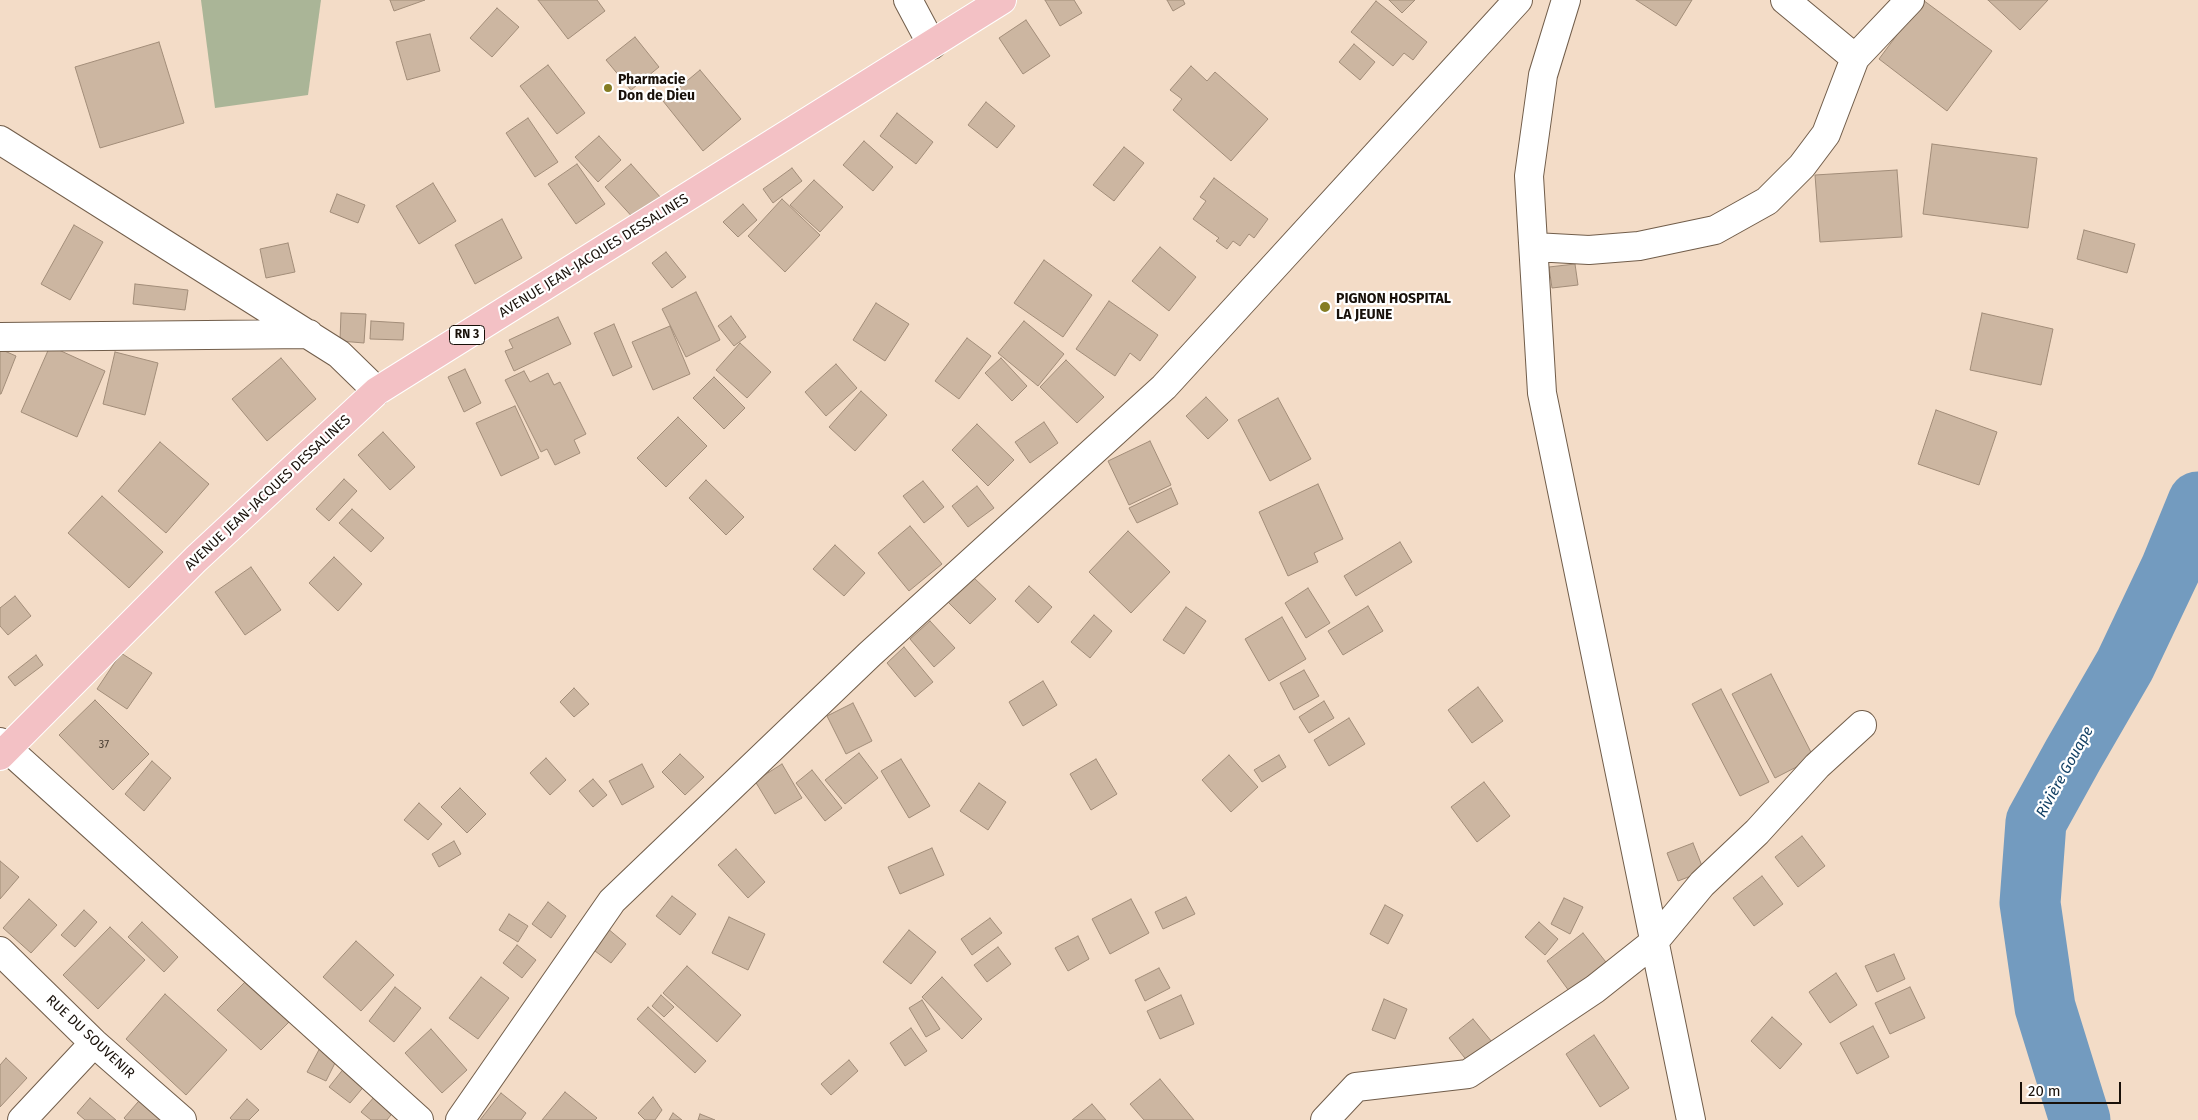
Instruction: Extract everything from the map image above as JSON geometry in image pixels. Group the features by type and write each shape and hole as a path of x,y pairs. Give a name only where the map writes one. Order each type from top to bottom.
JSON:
{"main road":[{"name":"AVENUE JEAN-JACQUES DESSALINES","path":"2,749 196,559 377,391 1002,0"}],"street":[{"path":"908,0 932,45"},
{"path":"460,1120 612,902 870,654 1164,387 1518,0"},
{"path":"1566,0 1543,75 1529,176 1542,393 1653,943 1691,1120"},
{"path":"1784,0 1855,58"},
{"path":"1534,247 1588,250 1639,246 1715,230 1767,201 1802,166 1826,134 1855,58 1910,0"},
{"path":"0,140 309,334 339,354 377,391"},
{"path":"0,337 309,334"},
{"path":"1325,1120 1356,1086 1468,1074 1595,989 1653,943 1702,884 1757,832 1817,766 1862,725"},
{"path":"2,749 419,1120"},
{"name":"RUE DU SOUVENIR","path":"0,951 94,1043 182,1120"},
{"path":"22,1120 94,1043"}],"green space":[{"path":"201,0 321,0 308,95 215,108"}],"building":[{"path":"390,0 425,0 394,11"},
{"path":"538,0 597,0 605,11 568,39"},
{"path":"1045,0 1074,0 1082,13 1060,26"},
{"path":"1167,0 1183,0 1185,4 1173,11"},
{"path":"1389,0 1415,0 1402,13"},
{"path":"1636,0 1692,0 1676,26"},
{"path":"1923,0 1992,51 1947,111 1879,59"},
{"path":"1988,0 2048,0 2020,30"},
{"path":"1376,1 1427,42 1413,60 1404,53 1393,66 1351,32"},
{"path":"497,8 519,27 492,57 470,38"},
{"path":"1026,20 1050,56 1023,74 999,38"},
{"path":"430,34 440,71 407,80 396,42"},
{"path":"635,37 659,67 631,90 606,60"},
{"path":"159,42 184,123 100,148 75,67"},
{"path":"1354,44 1375,62 1360,80 1339,62"},
{"path":"548,65 585,113 557,134 520,86"},
{"path":"1191,66 1207,81 1215,72 1268,119 1231,161 1173,110 1182,99 1170,90"},
{"path":"700,70 741,119 703,151 663,101"},
{"path":"986,102 1015,126 997,148 968,125"},
{"path":"897,113 933,142 916,164 880,136"},
{"path":"528,118 558,162 535,177 506,133"},
{"path":"599,136 621,160 598,182 575,157"},
{"path":"864,141 893,167 873,191 843,165"},
{"path":"1932,144 2037,158 2028,228 1923,214"},
{"path":"1124,147 1144,163 1114,201 1093,185"},
{"path":"577,164 605,204 576,224 548,184"},
{"path":"631,164 661,198 636,221 605,187"},
{"path":"792,168 802,181 773,203 763,189"},
{"path":"1897,170 1902,237 1820,242 1815,175"},
{"path":"1214,178 1268,219 1254,238 1249,234 1240,246 1233,241 1227,249 1216,241 1219,238 1193,219 1206,201 1200,197"},
{"path":"814,180 843,207 820,232 790,205"},
{"path":"433,183 456,221 419,244 396,206"},
{"path":"337,194 365,205 358,223 330,212"},
{"path":"782,199 820,235 785,272 748,236"},
{"path":"743,204 757,220 738,237 723,222"},
{"path":"502,219 522,258 475,284 455,245"},
{"path":"74,225 103,242 70,300 41,284"},
{"path":"2084,230 2135,244 2127,273 2077,259"},
{"path":"288,243 295,272 266,278 260,249"},
{"path":"1160,247 1196,277 1169,311 1132,281"},
{"path":"666,252 686,277 672,288 652,263"},
{"path":"1044,260 1092,295 1063,337 1014,303"},
{"path":"1575,264 1578,285 1552,288 1549,267"},
{"path":"135,284 188,290 185,310 133,304"},
{"path":"696,292 720,340 686,357 662,309"},
{"path":"1109,301 1158,335 1140,361 1130,353 1115,376 1076,349"},
{"path":"876,303 909,324 885,361 853,340"},
{"path":"341,313 366,314 364,343 340,341"},
{"path":"1982,313 2053,329 2041,385 1970,370"},
{"path":"731,316 746,337 734,346 718,326"},
{"path":"558,317 571,344 514,371 505,351 513,348 509,340"},
{"path":"371,321 404,323 403,340 370,339"},
{"path":"1024,321 1064,354 1038,386 998,353"},
{"path":"614,324 632,367 613,376 594,333"},
{"path":"670,326 690,374 653,390 632,342"},
{"path":"967,338 991,356 959,399 935,381"},
{"path":"740,343 771,372 747,398 716,370"},
{"path":"50,346 105,371 77,437 21,412"},
{"path":"0,349 16,356 1,394 0,394"},
{"path":"115,352 158,363 145,415 103,404"},
{"path":"281,358 316,399 267,441 232,399"},
{"path":"1001,358 1027,386 1012,401 985,373"},
{"path":"1066,360 1104,397 1077,423 1040,387"},
{"path":"836,364 857,388 826,416 805,392"},
{"path":"465,369 481,403 464,412 448,377"},
{"path":"524,371 530,382 548,373 554,385 560,382 586,434 574,440 580,453 555,465 547,449 541,452 505,380"},
{"path":"714,377 745,408 724,429 693,398"},
{"path":"861,391 887,415 855,451 829,427"},
{"path":"1206,397 1228,420 1208,439 1186,416"},
{"path":"1278,398 1311,459 1270,481 1238,420"},
{"path":"515,406 539,458 501,476 476,423"},
{"path":"1936,410 1997,432 1979,485 1918,464"},
{"path":"678,417 707,446 666,487 637,458"},
{"path":"1044,422 1058,443 1030,463 1015,442"},
{"path":"977,424 1014,460 988,486 952,450"},
{"path":"383,432 415,467 390,490 358,455"},
{"path":"1150,441 1171,485 1129,505 1108,461"},
{"path":"160,442 209,484 166,533 118,491"},
{"path":"344,479 357,491 329,521 316,509"},
{"path":"706,480 744,517 726,535 689,498"},
{"path":"923,481 944,507 924,523 903,496"},
{"path":"1318,484 1343,539 1314,553 1318,562 1288,576 1259,512"},
{"path":"977,486 994,508 968,527 952,506"},
{"path":"1171,488 1178,504 1137,523 1129,508"},
{"path":"102,496 163,552 129,588 68,533"},
{"path":"352,509 384,538 371,552 339,523"},
{"path":"910,526 942,564 909,591 878,553"},
{"path":"1128,531 1170,572 1131,613 1089,572"},
{"path":"1400,542 1412,562 1356,596 1344,576"},
{"path":"835,545 865,573 844,596 813,569"},
{"path":"334,557 362,584 338,611 309,583"},
{"path":"251,567 281,610 245,635 215,592"},
{"path":"973,577 996,599 970,624 948,602"},
{"path":"1029,586 1052,607 1038,623 1015,601"},
{"path":"1308,588 1330,623 1306,638 1285,603"},
{"path":"15,596 31,616 8,635 0,626 0,608"},
{"path":"1368,606 1383,631 1343,655 1328,631"},
{"path":"1186,607 1206,621 1184,654 1163,640"},
{"path":"1094,615 1112,631 1090,658 1071,642"},
{"path":"1282,617 1306,659 1269,681 1245,639"},
{"path":"930,621 955,648 934,667 910,639"},
{"path":"904,647 933,682 915,697 887,663"},
{"path":"121,653 152,673 127,709 97,689"},
{"path":"36,655 43,665 15,686 8,677"},
{"path":"1304,670 1319,696 1294,710 1280,683"},
{"path":"1771,674 1814,758 1775,778 1732,694"},
{"path":"1043,681 1057,705 1023,726 1009,702"},
{"path":"1478,687 1503,721 1472,743 1448,710"},
{"path":"574,688 589,704 574,717 560,702"},
{"path":"1721,689 1769,782 1740,796 1692,704"},
{"path":"95,700 149,754 113,790 59,735"},
{"path":"1324,701 1334,718 1309,733 1299,717"},
{"path":"853,703 872,741 846,754 827,716"},
{"path":"1349,718 1365,744 1329,766 1314,740"},
{"path":"859,753 878,778 845,804 825,780"},
{"path":"680,754 704,777 685,795 662,772"},
{"path":"1229,755 1258,787 1231,812 1202,780"},
{"path":"1279,755 1286,767 1262,782 1254,770"},
{"path":"546,758 566,780 550,795 530,773"},
{"path":"901,759 930,806 909,818 881,771"},
{"path":"1096,759 1117,794 1091,810 1070,774"},
{"path":"152,761 171,778 144,811 125,794"},
{"path":"642,764 654,787 622,805 609,781"},
{"path":"782,764 802,798 775,814 755,781"},
{"path":"812,770 842,808 825,821 796,783"},
{"path":"593,779 607,795 593,807 579,791"},
{"path":"1484,782 1510,816 1477,842 1451,807"},
{"path":"979,783 1006,802 988,830 960,811"},
{"path":"460,788 486,814 467,833 441,807"},
{"path":"419,803 442,824 428,840 404,820"},
{"path":"1802,836 1825,866 1798,887 1775,857"},
{"path":"454,841 461,854 439,867 432,854"},
{"path":"1693,843 1704,871 1678,881 1667,853"},
{"path":"932,848 944,875 900,894 888,867"},
{"path":"736,849 765,882 748,898 718,865"},
{"path":"0,861 19,877 0,899"},
{"path":"1762,876 1783,904 1754,926 1733,898"},
{"path":"672,896 696,914 680,935 656,916"},
{"path":"1186,897 1195,914 1163,929 1155,912"},
{"path":"1564,898 1583,907 1570,934 1551,924"},
{"path":"29,899 57,925 31,953 3,928"},
{"path":"1131,899 1149,933 1110,954 1092,919"},
{"path":"548,902 566,916 551,938 532,924"},
{"path":"1385,905 1403,915 1388,944 1370,934"},
{"path":"84,910 97,922 75,947 61,935"},
{"path":"509,914 528,926 518,942 499,930"},
{"path":"729,917 765,934 748,970 712,953"},
{"path":"990,918 1002,933 972,955 961,939"},
{"path":"142,922 178,957 164,972 128,937"},
{"path":"1539,922 1558,939 1545,955 1525,937"},
{"path":"110,927 145,960 98,1009 63,975"},
{"path":"607,928 626,944 611,963 591,948"},
{"path":"909,930 936,952 911,984 883,962"},
{"path":"1583,933 1609,966 1572,995 1547,961"},
{"path":"1078,936 1089,959 1068,971 1055,948"},
{"path":"356,941 394,975 361,1011 323,977"},
{"path":"517,945 536,960 522,978 503,963"},
{"path":"998,947 1011,964 987,982 974,965"},
{"path":"1894,954 1905,979 1877,992 1865,966"},
{"path":"687,966 741,1015 717,1042 663,993"},
{"path":"1159,968 1170,988 1145,1001 1135,980"},
{"path":"254,973 298,1013 261,1050 217,1010"},
{"path":"1836,973 1857,1005 1830,1023 1809,992"},
{"path":"481,977 509,998 478,1039 449,1018"},
{"path":"942,977 982,1019 962,1039 922,997"},
{"path":"395,987 421,1008 394,1042 369,1021"},
{"path":"1910,987 1925,1018 1890,1034 1875,1003"},
{"path":"165,994 227,1050 186,1095 126,1039"},
{"path":"661,995 674,1007 664,1017 652,1006"},
{"path":"1181,995 1194,1024 1160,1039 1147,1011"},
{"path":"1384,999 1407,1009 1395,1039 1372,1030"},
{"path":"922,1000 940,1029 926,1037 909,1008"},
{"path":"648,1007 706,1061 695,1073 637,1019"},
{"path":"1772,1017 1802,1044 1780,1069 1751,1041"},
{"path":"1473,1019 1492,1042 1468,1062 1449,1038"},
{"path":"1873,1026 1889,1057 1857,1074 1840,1043"},
{"path":"911,1028 927,1051 905,1066 890,1043"},
{"path":"431,1029 467,1070 442,1093 405,1053"},
{"path":"1594,1035 1629,1088 1600,1107 1566,1054"},
{"path":"321,1046 339,1055 326,1081 307,1072"},
{"path":"6,1058 27,1078 0,1107 0,1065"},
{"path":"849,1060 858,1071 831,1095 821,1084"},
{"path":"345,1067 366,1084 350,1103 329,1087"},
{"path":"1160,1079 1194,1120 1144,1120 1130,1104"},
{"path":"565,1092 597,1118 595,1120 542,1120"},
{"path":"501,1093 526,1113 521,1120 480,1120"},
{"path":"145,1094 170,1120 126,1120 124,1118"},
{"path":"375,1096 394,1111 387,1120 371,1120 361,1112"},
{"path":"653,1097 662,1110 655,1120 645,1120 638,1113"},
{"path":"90,1098 116,1120 85,1120 77,1113"},
{"path":"247,1099 259,1110 249,1120 232,1120 230,1118"},
{"path":"1092,1104 1106,1120 1072,1120"},
{"path":"673,1113 682,1120 669,1120"},
{"path":"700,1114 715,1120 698,1120"}],"waterway":[{"name":"Rivière Gouape","path":"2080,1120 2045,1007 2030,903 2036,822 2125,665 2171,568 2198,502"}],"place":[{"name":"Pharmacie Don de Dieu","path":"608,88"},
{"name":"PIGNON HOSPITAL LA JEUNE","path":"1325,307"}]}
